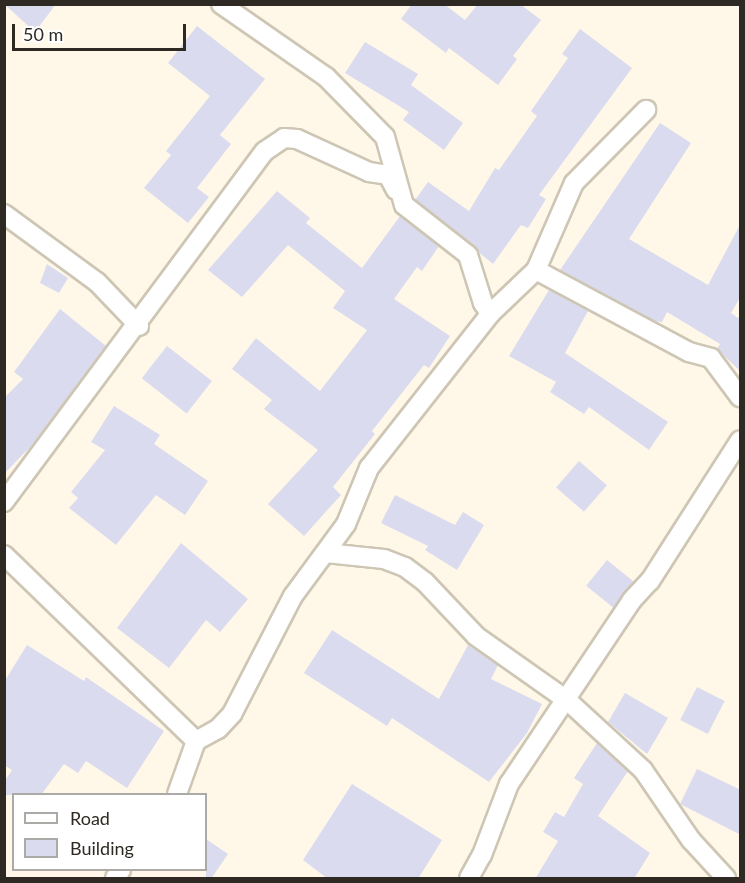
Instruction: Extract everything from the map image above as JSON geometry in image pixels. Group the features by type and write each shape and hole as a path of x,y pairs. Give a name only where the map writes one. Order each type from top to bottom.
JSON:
{"street":[{"path":"221,4 326,77 385,137 404,205"},
{"path":"178,793 196,741 218,729 232,714 293,596 346,524 369,468 490,314 536,270 574,183 646,111"},
{"path":"4,502 139,326 265,151 285,138 297,139 369,172 388,174 404,205 468,255 483,303 490,314"},
{"path":"4,214 97,282 139,326"},
{"path":"536,270 689,352 711,358 741,398"},
{"path":"469,879 509,784 568,701 741,440"},
{"path":"326,553 384,559 405,567 425,582 476,636 568,701 643,770 691,840 726,879"},
{"path":"4,555 196,741"}],"building":[{"path":"4,4 56,4 35,32"},
{"path":"412,4 444,4 465,20 478,4 520,4 541,20 513,56 517,59 498,85 449,48 446,53 401,19"},
{"path":"197,26 265,79 220,135 231,144 197,188 209,197 188,223 144,188 171,155 166,151 210,96 168,63"},
{"path":"580,29 632,68 539,195 546,199 528,228 521,225 493,264 415,200 428,182 469,211 495,168 499,170 537,116 531,111 568,58 562,54"},
{"path":"365,42 418,74 411,85 463,123 444,150 403,120 409,112 345,73"},
{"path":"660,123 691,143 629,239 708,285 741,223 741,296 731,313 738,318 741,315 741,372 717,349 720,344 667,312 662,322 654,321 560,270"},
{"path":"277,191 310,218 306,223 362,268 400,216 439,246 422,271 417,267 394,299 450,336 429,368 424,365 372,431 375,434 333,487 341,495 304,536 268,504 318,450 264,409 272,400 232,369 256,338 320,391 367,330 333,308 345,291 288,245 242,297 208,270"},
{"path":"47,264 68,278 59,293 40,283"},
{"path":"549,290 588,311 565,353 668,422 649,450 589,407 584,414 550,392 556,382 509,356"},
{"path":"60,309 106,346 33,444 4,474 4,398 23,379 14,372"},
{"path":"167,346 212,381 187,413 142,378"},
{"path":"114,406 160,435 154,444 208,481 185,515 156,495 116,545 69,508 78,498 71,492 105,450 91,442"},
{"path":"579,461 607,485 584,512 556,487"},
{"path":"395,495 455,525 463,512 484,525 457,570 425,550 428,546 381,523"},
{"path":"181,543 248,599 220,632 206,620 169,668 117,628"},
{"path":"607,560 634,582 613,608 586,586"},
{"path":"332,630 439,699 468,645 498,665 491,679 542,704 527,733 489,782 392,718 387,726 304,673"},
{"path":"27,645 84,681 86,677 164,731 127,788 86,761 78,773 64,764 42,793 4,795 4,782 12,770 4,765 4,682"},
{"path":"697,687 725,701 708,734 680,720"},
{"path":"625,693 668,718 647,754 608,722"},
{"path":"597,743 628,771 598,816 650,853 634,879 535,879 558,841 543,832 555,812 564,817 583,784 574,778"},
{"path":"697,769 741,790 741,835 680,804"},
{"path":"352,784 442,840 418,879 328,879 303,860"},
{"path":"207,840 228,854 211,879 206,879"}]}
